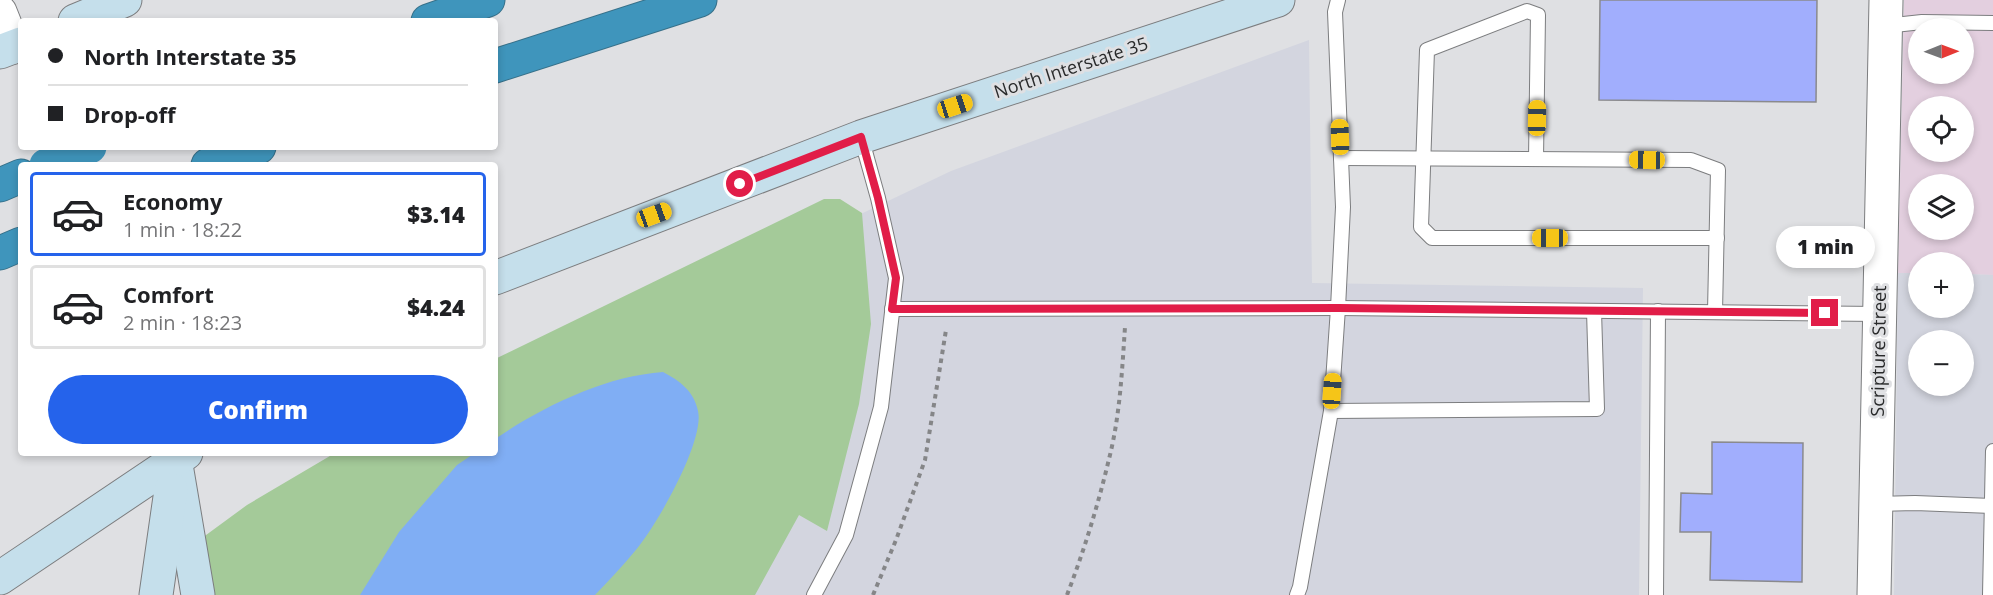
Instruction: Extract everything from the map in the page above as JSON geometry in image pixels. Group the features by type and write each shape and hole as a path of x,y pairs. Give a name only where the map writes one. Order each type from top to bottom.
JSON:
{"highway":[{"path":"437,18 489,0"},
{"path":"498,65 700,0"},
{"path":"53,162 83,150"},
{"path":"217,162 251,150"},
{"path":"0,185 18,177"},
{"path":"0,254 18,245"}],"main road":[{"path":"82,18 125,0"},
{"name":"North Interstate 35","path":"498,277 861,137 1278,0"},
{"path":"0,578 177,456"},
{"path":"156,595 178,456"},
{"path":"178,456 198,595"}],"street":[{"path":"0,12 14,51"},
{"name":"Scripture Street","path":"1874,595 1886,13"}],"lane":[{"path":"1296,595 1300,587 1331,411 1343,207 1335,12 1338,0"},
{"path":"1536,159 1538,15 1527,11 1428,50 1421,227 1432,238 1717,238"},
{"path":"1886,13 1922,22 1993,23"},
{"path":"814,595 846,535 878,418 896,278 878,198 861,137"},
{"path":"1341,158 1691,160 1718,170 1715,312"},
{"path":"892,309 1338,308 1879,314"},
{"path":"1331,411 1597,410 1594,311"},
{"path":"1656,595 1658,311"},
{"path":"1990,595 1993,452"},
{"path":"1876,504 1992,506"}],"path":[{"path":"873,595 925,460 939,385 949,308"},
{"path":"1067,595 1083,554 1110,458 1120,393 1127,308"}],"shaded area":[{"path":"1904,0 1993,0 1993,275 1974,274 1974,252 1908,252 1908,273 1898,273"},
{"path":"1309,40 1312,283 1643,288 1639,595 235,595 490,456 498,456 498,450 651,314 951,171"},
{"path":"1898,273 1908,273 1908,318 1974,318 1974,274 1993,275 1993,595 1894,595"}],"green space":[{"path":"824,199 840,199 862,213 871,324 859,404 827,531 799,515 755,595 198,595 202,538 247,505 330,456 498,456 498,358"}],"water":[{"path":"663,372 685,387 696,404 698,425 687,462 655,523 630,557 595,595 360,595 399,532 457,465 470,456 498,456 498,437 554,405 597,387 641,375"}],"building":[{"path":"1600,0 1817,0 1816,102 1599,100"},
{"path":"1712,442 1803,443 1802,582 1710,580 1711,532 1680,532 1681,493 1712,494"}],"route":[{"path":"740,184 861,137 878,198 896,278 892,309 1338,308 1825,313"}]}
